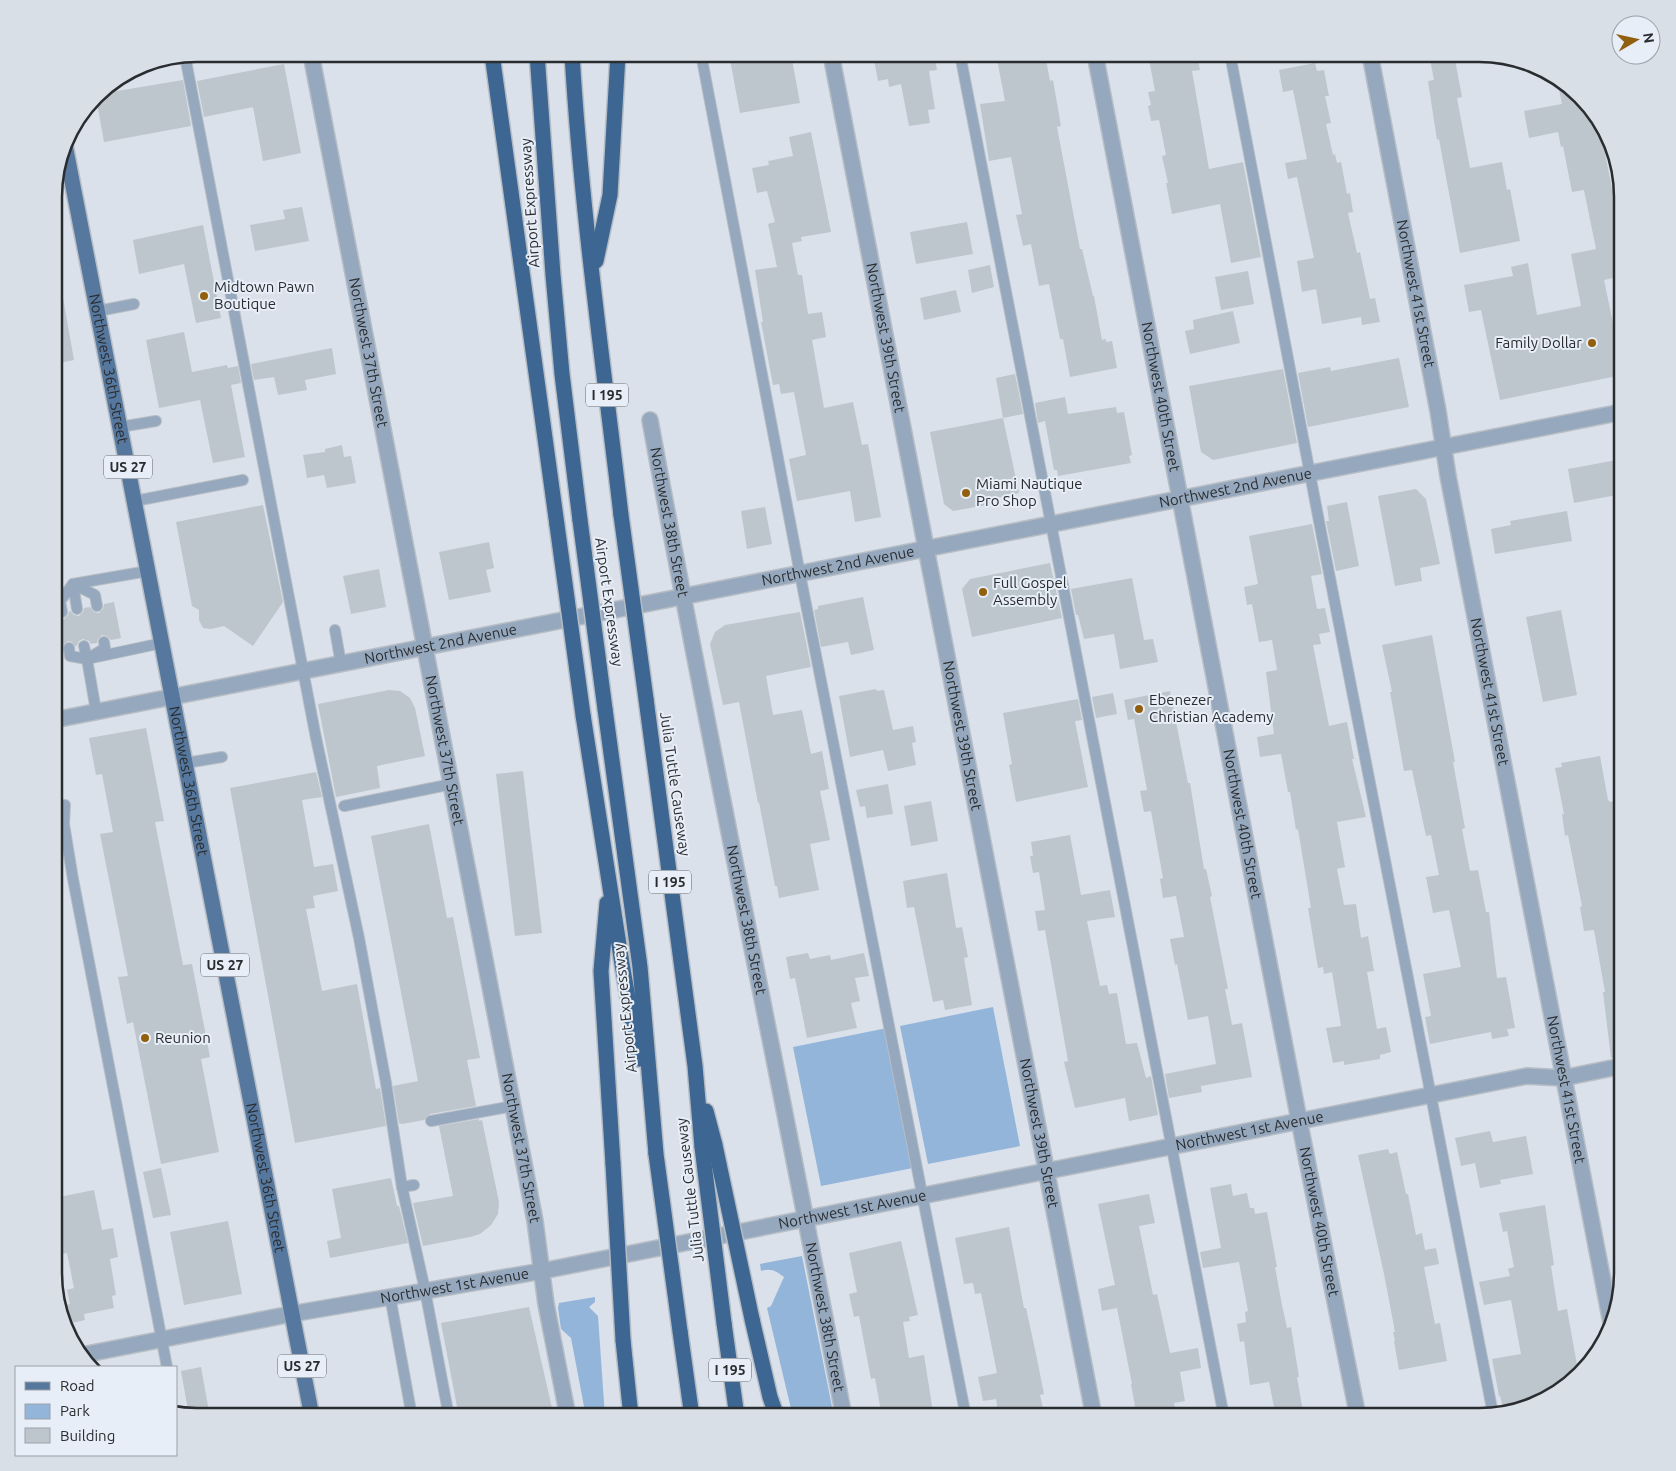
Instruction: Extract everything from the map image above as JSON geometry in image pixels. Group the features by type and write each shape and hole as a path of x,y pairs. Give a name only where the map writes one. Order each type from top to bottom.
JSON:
{"highway":[{"path":"493,63 583,715 622,964 656,1154"},
{"name":"Airport Expressway","path":"537,63 562,374 640,966 656,1154"},
{"path":"573,63 577,124 593,275"},
{"path":"593,275 610,195 618,63"},
{"name":"Julia Tuttle Causeway","path":"593,275 621,515 694,1066 708,1146 724,1323 735,1408"},
{"path":"609,877 601,971 623,1340 630,1408"},
{"path":"708,1146 774,1408"},
{"name":"Julia Tuttle Causeway","path":"656,1154 691,1408"}],"main road":[{"name":"Northwest 36th Street","path":"68,160 310,1408"}],"street":[{"name":"Northwest 40th Street","path":"1098,62 1299,1120 1356,1408"},
{"name":"Northwest 41st Street","path":"1372,62 1609,1310"},
{"name":"Northwest 37th Street","path":"313,63 535,1220 546,1304 566,1408"},
{"name":"Northwest 39th Street","path":"833,63 1092,1408"},
{"name":"Northwest 2nd Avenue","path":"63,718 1613,414"},
{"name":"Northwest 38th Street","path":"650,420 682,596 842,1408"},
{"name":"Northwest 1st Avenue","path":"88,1354 291,1314 542,1271 1527,1076 1563,1078 1614,1068"}],"lane":[{"path":"962,62 1222,1408"},
{"path":"1232,62 1322,538 1492,1407"},
{"path":"187,63 303,671 331,813 359,938 386,1083 402,1187 448,1408"},
{"path":"703,63 800,574 924,1195 964,1408"},
{"path":"98,311 134,304"},
{"path":"120,428 156,421"},
{"path":"134,501 244,480"},
{"path":"63,597 73,584 148,571"},
{"path":"73,584 95,595 97,606"},
{"path":"73,584 77,609"},
{"path":"335,630 341,664"},
{"path":"86,659 105,648 104,642"},
{"path":"69,648 70,656 86,659 162,644"},
{"path":"84,646 96,711"},
{"path":"186,763 222,757"},
{"path":"344,806 452,784"},
{"path":"65,804 64,824 73,879 167,1366"},
{"path":"431,1121 513,1106"},
{"path":"402,1187 414,1185"},
{"path":"390,1296 410,1408"}],"green space":[{"path":"993,1007 1020,1146 928,1164 900,1026"},
{"path":"887,1028 913,1168 821,1186 793,1047"},
{"path":"802,1256 832,1408 791,1408 767,1308 771,1306 784,1277 773,1271 761,1271 760,1264"},
{"path":"595,1297 595,1302 589,1307 598,1316 604,1408 584,1408 571,1338 561,1329 559,1303"}],"building":[{"path":"875,62 936,62 937,70 929,71 935,109 928,110 930,123 909,126 901,84 889,87 888,79 878,81"},
{"path":"998,62 1047,62 1050,81 1053,80 1061,126 1057,127 1080,249 1082,249 1094,296 1102,340 1106,339 1106,342 1112,341 1117,368 1070,377 1063,339 1060,339 1049,284 1039,286 1031,244 1023,246 1016,215 1022,214 1011,157 989,161 980,104 1005,101"},
{"path":"1150,62 1199,62 1200,70 1192,71 1209,169 1243,162 1261,257 1231,263 1220,204 1172,214 1162,156 1166,155 1159,120 1151,121 1148,106 1151,105 1148,92 1155,91"},
{"path":"1431,62 1455,62 1462,97 1457,98 1470,168 1502,162 1507,190 1510,189 1520,241 1460,253 1439,139 1437,140 1428,81 1434,80"},
{"path":"731,63 793,63 800,103 740,113"},
{"path":"1315,63 1317,71 1324,70 1329,96 1325,96 1331,123 1326,124 1333,155 1335,154 1337,163 1341,162 1347,194 1350,193 1353,212 1348,213 1357,253 1360,252 1370,299 1375,298 1380,322 1362,325 1361,317 1322,324 1316,289 1302,292 1297,261 1314,258 1297,177 1288,179 1285,163 1307,159 1293,90 1283,92 1279,70"},
{"path":"284,64 301,153 263,161 253,107 204,117 197,81"},
{"path":"183,80 191,126 104,142 98,106 114,92"},
{"path":"1559,88 1580,108 1591,122 1604,148 1613,193 1613,278 1604,280 1613,324 1613,377 1500,400 1481,310 1469,312 1464,285 1513,276 1511,267 1528,263 1537,315 1581,306 1571,254 1596,249 1584,190 1572,192 1563,146 1561,147 1558,132 1529,138 1524,111 1562,104"},
{"path":"811,132 831,232 801,237 802,241 792,243 798,275 802,275 808,314 822,312 826,337 812,340 824,408 853,402 862,445 868,444 881,517 855,522 850,491 797,501 789,459 806,455 794,392 781,394 779,384 773,385 761,322 763,322 755,270 777,267 768,224 775,222 767,191 757,193 752,168 769,165 768,161 793,156 789,137"},
{"path":"302,207 309,241 255,251 250,225 285,219 283,210"},
{"path":"967,222 973,254 916,264 910,232"},
{"name":"Midtown Pawn Boutique","path":"203,225 221,318 196,323 184,264 139,274 133,240"},
{"path":"990,265 994,287 972,293 968,270"},
{"path":"1248,271 1254,304 1221,310 1215,277"},
{"path":"956,290 961,312 924,320 920,298"},
{"path":"63,298 74,360 63,362"},
{"path":"1233,311 1240,343 1190,354 1185,331 1194,329 1193,320"},
{"path":"184,332 192,372 227,365 228,368 238,366 241,383 231,385 245,457 213,463 200,400 159,408 146,340"},
{"path":"332,348 336,374 305,380 307,390 278,395 274,377 254,380 251,364"},
{"path":"1399,358 1409,407 1308,427 1298,373 1330,367 1331,371"},
{"path":"1283,369 1297,443 1213,460 1201,452 1189,386"},
{"path":"1015,374 1023,414 1003,418 996,378"},
{"path":"1065,397 1068,414 1116,407 1117,413 1124,412 1132,455 1129,456 1131,463 1058,476 1057,470 1054,470 1045,421 1038,423 1035,403"},
{"path":"1003,418 1019,493 991,499 992,504 953,511 944,504 930,432"},
{"path":"342,445 344,457 351,456 356,483 327,488 324,475 307,478 303,455 325,452 325,449"},
{"path":"1613,461 1613,496 1574,503 1568,469"},
{"path":"1416,489 1426,499 1440,564 1420,568 1422,581 1395,586 1378,496"},
{"path":"1347,502 1359,566 1336,571 1326,521 1329,521 1327,506"},
{"path":"263,505 283,602 253,646 224,626 211,629 203,628 199,620 199,610 192,606 176,522"},
{"path":"765,507 772,544 747,549 741,511"},
{"path":"1567,511 1572,541 1495,554 1491,529 1511,525 1510,521"},
{"path":"1312,524 1322,574 1311,576 1317,609 1325,608 1330,632 1319,634 1321,644 1313,645 1329,726 1347,722 1354,759 1352,759 1366,817 1337,822 1345,867 1337,869 1344,905 1356,904 1361,938 1368,936 1374,971 1367,972 1377,1029 1386,1027 1391,1052 1380,1055 1380,1059 1344,1065 1344,1061 1333,1063 1326,1028 1341,1026 1332,972 1324,974 1323,967 1318,968 1308,908 1311,908 1298,829 1296,830 1281,754 1260,757 1257,737 1274,734 1266,672 1277,670 1272,640 1259,642 1252,604 1247,605 1244,587 1258,584 1249,536"},
{"path":"489,542 494,568 486,570 491,592 449,600 439,552"},
{"path":"1050,563 1062,618 972,637 962,589 970,579"},
{"path":"379,569 386,607 351,614 343,576"},
{"path":"1132,578 1144,640 1153,639 1158,662 1120,669 1114,634 1084,639 1078,615 1076,615 1071,589"},
{"path":"863,597 874,650 851,655 848,642 821,647 814,610 818,609 818,606"},
{"path":"114,602 121,638 111,640 107,636 102,635 97,643 91,644 83,639 79,641 76,647 72,642 68,641 63,645 63,619 68,615 69,611 79,616 84,608 90,607 94,612 99,613 103,609 104,604"},
{"path":"1561,610 1577,695 1543,702 1526,617"},
{"path":"800,612 811,667 766,676 773,715 802,710 811,754 822,751 829,789 820,791 830,840 810,844 819,890 779,898 758,803 739,702 723,705 710,644 715,632 725,625"},
{"path":"1432,635 1455,762 1453,762 1465,828 1462,829 1470,871 1478,870 1486,912 1489,912 1497,978 1506,977 1515,1028 1507,1029 1509,1036 1492,1039 1491,1032 1430,1044 1425,1017 1431,1016 1423,974 1461,967 1449,910 1433,913 1426,877 1439,875 1431,835 1426,836 1412,770 1404,771 1390,692 1392,692 1382,645"},
{"path":"876,689 877,691 884,690 893,730 913,726 916,742 912,743 916,765 888,771 883,750 850,757 839,696"},
{"path":"389,690 400,691 410,698 415,708 425,756 377,766 380,788 336,797 318,704"},
{"path":"1170,691 1188,783 1190,783 1204,869 1206,869 1212,896 1210,897 1228,989 1225,989 1232,1025 1242,1023 1252,1077 1201,1086 1202,1092 1169,1098 1165,1074 1216,1064 1208,1016 1188,1020 1170,939 1184,937 1176,896 1163,898 1160,879 1163,878 1151,811 1144,812 1140,791 1147,790 1134,719 1128,720 1124,700"},
{"path":"1113,693 1117,714 1096,718 1092,697"},
{"path":"1078,699 1082,720 1075,721 1088,787 1016,802 1009,765 1012,764 1003,713"},
{"path":"146,728 164,821 155,822 183,965 192,964 210,1057 201,1059 219,1152 161,1164 133,1022 127,1024 118,977 128,976 100,834 113,832 102,774 96,775 89,738"},
{"path":"1600,756 1608,800 1614,801 1614,1058 1611,1058 1603,992 1605,992 1594,930 1584,931 1580,907 1582,906 1568,835 1565,836 1562,814 1564,814 1555,768 1562,767 1561,763"},
{"path":"523,771 542,933 515,936 496,774"},
{"path":"316,772 322,797 302,800 314,867 333,864 338,891 313,896 315,908 306,909 322,991 357,984 376,1089 380,1088 386,1126 295,1143 230,788"},
{"path":"888,784 893,814 867,818 865,806 860,807 856,790"},
{"path":"931,801 938,841 911,846 904,806"},
{"path":"429,824 447,918 453,917 480,1058 467,1060 476,1106 430,1114 424,1120 402,1124 399,1123 393,1086 418,1081 371,836"},
{"path":"1070,835 1081,895 1110,890 1115,917 1087,921 1100,986 1107,985 1109,994 1117,993 1126,1044 1137,1043 1146,1078 1151,1076 1158,1115 1129,1121 1125,1098 1075,1108 1064,1062 1068,1061 1045,930 1038,931 1035,911 1045,910 1039,872 1033,873 1030,856 1033,856 1031,842"},
{"path":"947,873 956,928 962,927 968,957 964,958 972,1005 945,1010 943,1000 933,1002 914,907 907,908 903,881"},
{"path":"808,953 810,959 830,955 831,960 864,953 869,976 855,978 860,1001 851,1003 857,1028 807,1038 795,978 790,979 786,957"},
{"path":"479,1119 479,1121 482,1120 499,1202 498,1214 491,1225 480,1234 423,1246 413,1203 453,1196 439,1126"},
{"path":"1490,1131 1493,1142 1526,1136 1533,1174 1500,1180 1501,1184 1480,1188 1475,1163 1461,1166 1455,1138"},
{"path":"1388,1149 1390,1154 1397,1152 1416,1235 1422,1233 1425,1250 1436,1248 1439,1264 1424,1267 1435,1324 1440,1323 1447,1361 1399,1370 1393,1332 1395,1332 1384,1274 1358,1155"},
{"path":"161,1168 171,1215 153,1218 143,1172"},
{"path":"391,1178 408,1243 330,1258 327,1241 341,1238 332,1189"},
{"path":"1231,1184 1233,1196 1247,1193 1250,1208 1254,1208 1255,1214 1267,1212 1282,1305 1287,1328 1291,1327 1302,1408 1274,1408 1269,1382 1250,1385 1244,1341 1240,1342 1237,1324 1246,1322 1245,1312 1248,1311 1239,1262 1203,1268 1200,1252 1221,1248 1210,1188"},
{"path":"94,1190 102,1230 113,1228 118,1257 110,1259 116,1295 112,1296 114,1308 84,1314 85,1320 72,1323 66,1305 70,1304 67,1290 74,1288 67,1253 63,1254 63,1196"},
{"path":"1149,1194 1155,1223 1139,1226 1153,1295 1157,1294 1170,1353 1198,1348 1201,1368 1180,1372 1185,1401 1174,1403 1175,1408 1135,1408 1117,1308 1102,1311 1098,1289 1115,1285 1098,1204"},
{"path":"1545,1205 1554,1265 1551,1266 1558,1311 1567,1309 1577,1366 1554,1386 1530,1398 1503,1406 1492,1359 1521,1354 1511,1300 1484,1305 1479,1282 1510,1276 1508,1269 1514,1267 1507,1231 1503,1232 1499,1213"},
{"path":"228,1221 242,1294 184,1305 170,1232"},
{"path":"1009,1227 1024,1308 1026,1308 1044,1394 1040,1395 1043,1408 998,1408 996,1399 983,1401 978,1377 997,1373 981,1293 975,1294 973,1283 964,1284 955,1238"},
{"path":"901,1241 918,1315 909,1317 910,1321 903,1322 909,1358 924,1355 932,1408 880,1408 875,1378 871,1379 859,1316 854,1317 849,1294 857,1292 849,1253"},
{"path":"529,1307 552,1408 457,1408 441,1323"},
{"path":"201,1367 208,1408 187,1407 181,1371"}],"place":[{"name":"Midtown Pawn Boutique","path":"204,296"},
{"name":"Family Dollar","path":"1592,343"},
{"name":"Miami Nautique Pro Shop","path":"966,493"},
{"name":"Full Gospel Assembly","path":"983,592"},
{"name":"Ebenezer Christian Academy","path":"1139,709"},
{"name":"Reunion","path":"145,1038"}]}
